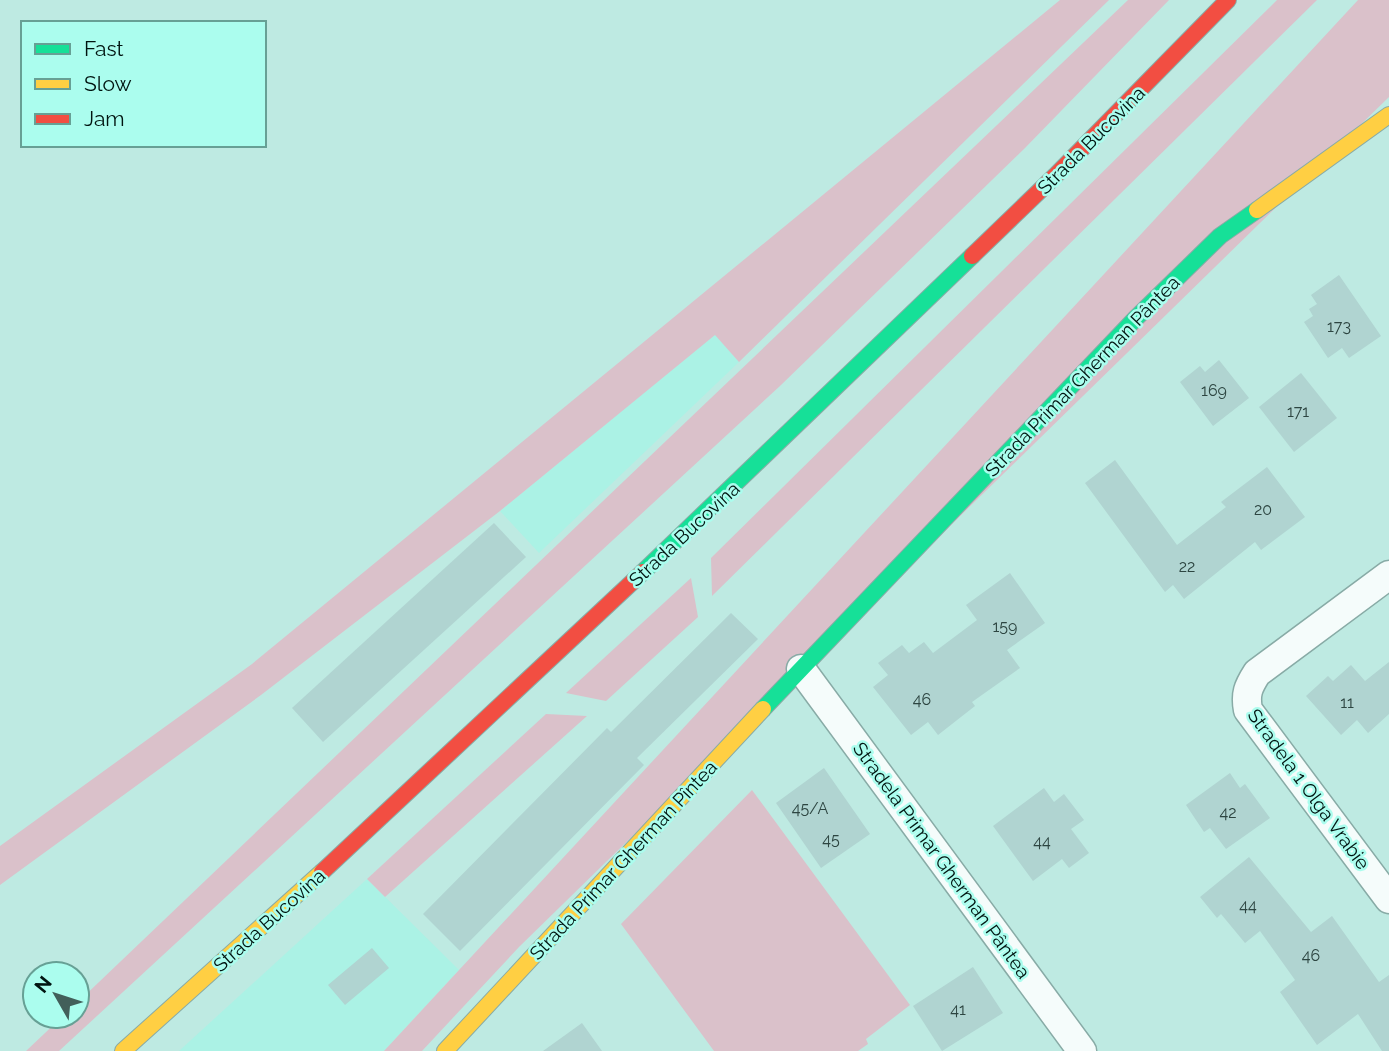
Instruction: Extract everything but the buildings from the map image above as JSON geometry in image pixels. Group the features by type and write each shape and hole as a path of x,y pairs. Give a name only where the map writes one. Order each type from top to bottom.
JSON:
{"main road":[{"name":"Strada Bucovina","path":"123,1051 323,871 736,486 1055,176 1228,0"},
{"name":"Strada Primar Gherman Pântea","path":"801,669 1135,319 1220,236 1389,115"},
{"name":"Strada Primar Gherman Pîntea","path":"445,1051 801,669"}],"street":[{"name":"Stradela 1 Olga Vrabie","path":"1389,575 1257,673 1247,688 1246,699 1248,710 1389,899"},
{"name":"Stradela Primar Gherman Pântea","path":"801,669 1082,1051"}],"shaded area":[{"path":"1060,0 1109,0 739,362 715,335 500,511 261,695 0,885 0,846 252,664"},
{"path":"1128,0 1169,0 1025,148 780,386 91,1021 91,990"},
{"path":"1277,0 1317,0 712,596 711,558"},
{"path":"1358,0 1389,0 1389,97 519,947 422,1051 384,1051"},
{"path":"715,334 739,362 539,553 500,511"},
{"path":"691,578 698,617 606,701 566,693"},
{"path":"546,714 587,716 385,897 367,879"},
{"path":"752,790 910,1005 866,1039 868,1044 858,1051 714,1051 621,924"},
{"path":"367,879 459,970 384,1051 179,1051"},
{"path":"48,1030 82,1030 59,1051 26,1051"}],"traffic: fast":[{"path":"763,709 1135,319 1220,236 1257,210"},
{"path":"643,572 972,256"}],"traffic: slow":[{"path":"1257,210 1389,115"},
{"path":"445,1051 763,709"},
{"path":"123,1051 322,872"}],"traffic: jam":[{"path":"972,256 1055,176 1228,0"},
{"path":"322,872 643,572"}]}
